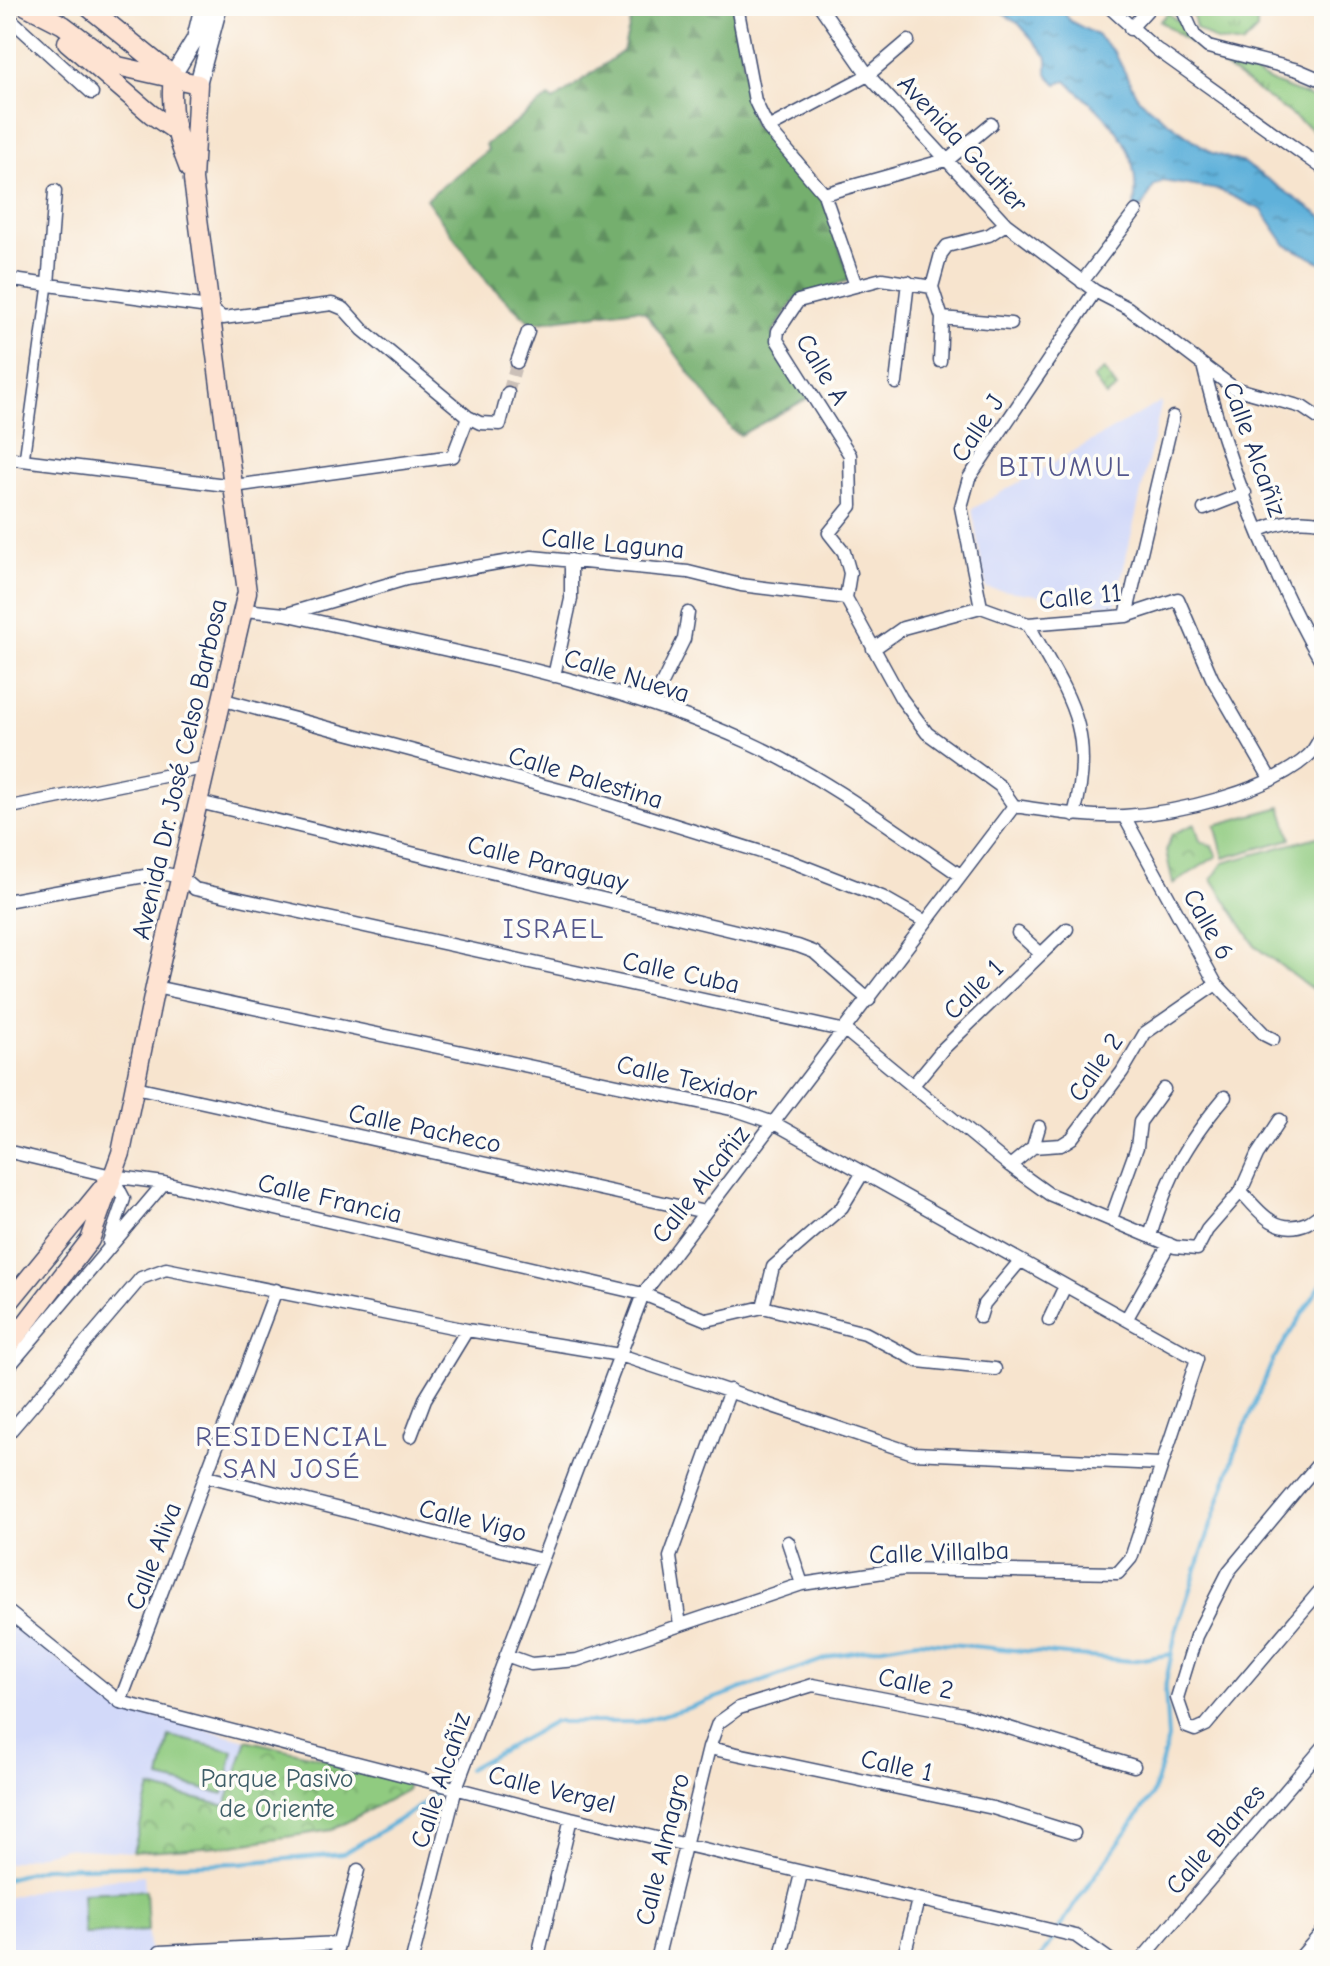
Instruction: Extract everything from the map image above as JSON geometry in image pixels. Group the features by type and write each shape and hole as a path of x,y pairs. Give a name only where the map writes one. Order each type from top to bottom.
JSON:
{"main road":[{"path":"24,6 63,25 118,66 173,75 198,84"},
{"path":"24,6 151,114 173,129"},
{"path":"87,6 173,75"},
{"name":"Avenida Dr. José Celso Barbosa","path":"173,75 170,104 173,129 193,180"},
{"name":"Avenida Dr. José Celso Barbosa","path":"6,1349 90,1240 121,1153 155,987 244,610 246,561 208,307 193,180 198,84"},
{"name":"Avenida Dr. José Celso Barbosa","path":"6,1306 112,1176"}],"street":[{"path":"24,6 8,17 92,93"},
{"name":"Avenida Dr. José Celso Barbosa","path":"173,75 195,39 203,6"},
{"name":"Avenida Dr. José Celso Barbosa","path":"198,84 219,6"},
{"path":"737,6 755,101 768,128 824,194 855,283 882,279 932,287"},
{"name":"Avenida Gautier","path":"820,6 868,75 1006,224 1095,291"},
{"path":"1108,6 1130,29 1324,169"},
{"path":"1130,29 1151,6"},
{"path":"1181,6 1194,35 1208,47 1298,70 1324,81"},
{"path":"768,128 868,75 908,41"},
{"path":"824,194 949,159 991,124"},
{"path":"24,460 48,285 55,191"},
{"path":"1082,282 1136,211"},
{"path":"940,361 942,318 932,287 941,254 947,246 989,235 1006,224"},
{"path":"6,279 208,307 223,318 317,303 344,309 363,330 468,417 480,423 500,424 508,393"},
{"path":"896,383 908,282"},
{"name":"Calle A","path":"846,598 850,573 844,552 829,533 851,506 850,455 777,340 778,331 798,301 855,283"},
{"name":"Calle Alcañiz","path":"1095,291 1128,308 1203,365 1213,406 1245,493 1296,616 1324,666"},
{"name":"Calle J","path":"981,607 961,507 969,478 1095,291"},
{"path":"942,318 1011,324"},
{"path":"517,362 528,332"},
{"path":"1203,365 1234,388 1302,407 1324,422"},
{"path":"6,458 234,486 453,456 468,417"},
{"path":"1126,616 1173,417"},
{"path":"1204,509 1245,493"},
{"path":"1260,530 1277,523 1307,519 1324,523"},
{"name":"Calle Laguna","path":"285,614 406,579 532,557 688,572 741,585 846,598"},
{"path":"554,676 571,599 571,560"},
{"path":"846,598 901,698 927,733 1000,786 1014,806 1074,815 1124,816 1182,808 1271,780 1318,754 1324,731"},
{"name":"Calle 11","path":"981,607 1028,624 1126,616 1178,599 1212,678 1271,780"},
{"path":"873,649 903,628 981,607"},
{"name":"Calle Nueva","path":"244,610 285,614 554,676 652,704 727,733 794,766 860,805 960,875"},
{"path":"652,704 684,639 688,613"},
{"path":"1028,624 1076,711 1083,745 1082,782 1074,815"},
{"name":"Calle Palestina","path":"224,700 578,795 790,861 882,897 926,922"},
{"path":"6,808 208,767"},
{"name":"Calle Paraguay","path":"199,802 798,946 814,952 869,1000"},
{"name":"Calle Alcañiz","path":"412,1960 456,1788 643,1294 846,1031 1014,806"},
{"name":"Calle 6","path":"1124,816 1216,984 1265,1035 1273,1039"},
{"name":"Calle Cuba","path":"6,901 161,873 181,877 195,889 846,1031 1010,1166 1049,1194 1169,1244 1197,1249 1207,1230 1241,1191"},
{"name":"Calle 1","path":"914,1084 943,1049 1067,929"},
{"path":"1018,933 1040,953"},
{"name":"Calle 2","path":"1010,1166 1033,1147 1061,1145 1072,1138 1122,1072 1145,1033 1216,984"},
{"name":"Calle Texidor","path":"155,987 736,1110 774,1123 1197,1359 1177,1411"},
{"name":"Calle Pacheco","path":"135,1087 705,1212"},
{"path":"1111,1219 1137,1147 1140,1122 1164,1089"},
{"path":"1150,1236 1163,1195 1189,1140 1225,1097"},
{"path":"1280,1120 1257,1155 1241,1191 1269,1221 1286,1227 1307,1222 1324,1213"},
{"path":"1033,1147 1039,1127"},
{"name":"Calle Francia","path":"6,1151 112,1176 164,1183 643,1294 707,1320 763,1307"},
{"path":"862,1174 842,1207 773,1267 763,1307 865,1333 918,1361 995,1369"},
{"path":"105,1252 124,1199 112,1176"},
{"path":"6,1370 164,1183"},
{"path":"1127,1318 1169,1244"},
{"path":"980,1317 984,1304 1020,1261"},
{"path":"6,1436 141,1278 166,1269 467,1330 620,1355 913,1453 1160,1464"},
{"path":"1049,1320 1065,1286"},
{"name":"Calle Aliva","path":"120,1702 276,1290"},
{"path":"411,1436 425,1399 467,1330"},
{"path":"680,1625 670,1557 730,1390"},
{"name":"Calle Villalba","path":"506,1655 531,1664 577,1660 802,1584 904,1569 1118,1573 1131,1558 1177,1411"},
{"path":"1324,1457 1229,1571 1196,1636 1177,1698 1187,1727 1195,1730 1206,1725 1324,1586"},
{"name":"Calle Vigo","path":"208,1476 542,1560"},
{"path":"788,1542 802,1584"},
{"name":"Calle Vergel","path":"6,1610 120,1702 571,1818 1076,1936 1110,1960"},
{"name":"Calle 2","path":"709,1748 718,1723 739,1708 813,1685 963,1714 1134,1766"},
{"name":"Calle Blanes","path":"1141,1960 1324,1746"},
{"name":"Calle 1","path":"709,1748 993,1808 1074,1833"},
{"name":"Calle Almagro","path":"657,1960 709,1748"},
{"path":"537,1960 571,1818"},
{"path":"334,1960 358,1870"},
{"path":"780,1960 801,1874"},
{"path":"903,1960 918,1900"},
{"path":"1298,1960 1324,1930"},
{"path":"160,1952 212,1956 338,1943"}],"shaded area":[{"path":"1162,401 1115,606 986,588 972,509"},
{"path":"6,1617 119,1708 247,1740 226,1806 150,1788 133,1852 64,1848 6,1864"},
{"path":"144,1875 150,1960 6,1960 6,1898 47,1887"}],"green space":[{"path":"635,6 734,6 753,125 770,136 821,191 850,280 796,298 772,334 810,397 740,435 732,430 645,312 636,309 531,323 488,283 426,199 488,150 485,145 549,97 553,101 623,51"},
{"path":"1191,6 1250,6 1257,12 1257,30 1242,45 1216,41 1196,28"},
{"path":"1168,13 1214,52 1276,84 1324,102 1324,138 1160,21"},
{"path":"1104,370 1117,388 1106,396 1093,378"},
{"path":"1281,807 1291,839 1224,858 1215,825"},
{"path":"1195,824 1200,841 1212,846 1217,856 1173,884 1166,851 1172,834"},
{"path":"1324,835 1324,998 1256,947 1212,879 1223,863"},
{"path":"169,1736 233,1751 224,1794 160,1779"},
{"name":"Parque Pasivo de Oriente","path":"247,1740 407,1779 407,1790 332,1830 233,1845 133,1852 150,1788 226,1806"},
{"path":"146,1890 148,1931 84,1934 82,1893"}],"water":[{"path":"991,6 1060,6 1070,21 1097,35 1115,53 1138,98 1160,116 1212,153 1244,163 1324,218 1324,264 1286,245 1262,210 1219,190 1163,181 1154,186 1142,208 1134,208 1133,166 1120,135 1066,81 1057,84 1047,74 1047,56 1019,24"}],"waterway":[{"path":"1039,1960 1153,1794 1168,1739 1165,1687 1176,1631 1239,1441 1273,1360 1324,1280"},
{"path":"468,1769 554,1722 637,1722 685,1709 836,1655 918,1641 1131,1661 1172,1654"},
{"path":"6,1879 43,1868 239,1863 343,1854 410,1813 442,1789"}],"tunnel":[{"path":"508,393 517,362"}],"district":[{"name":"BITUMUL","path":"1065,466"},
{"name":"ISRAEL","path":"554,928"},
{"name":"RESIDENCIAL SAN JOSÉ","path":"292,1452"}]}
